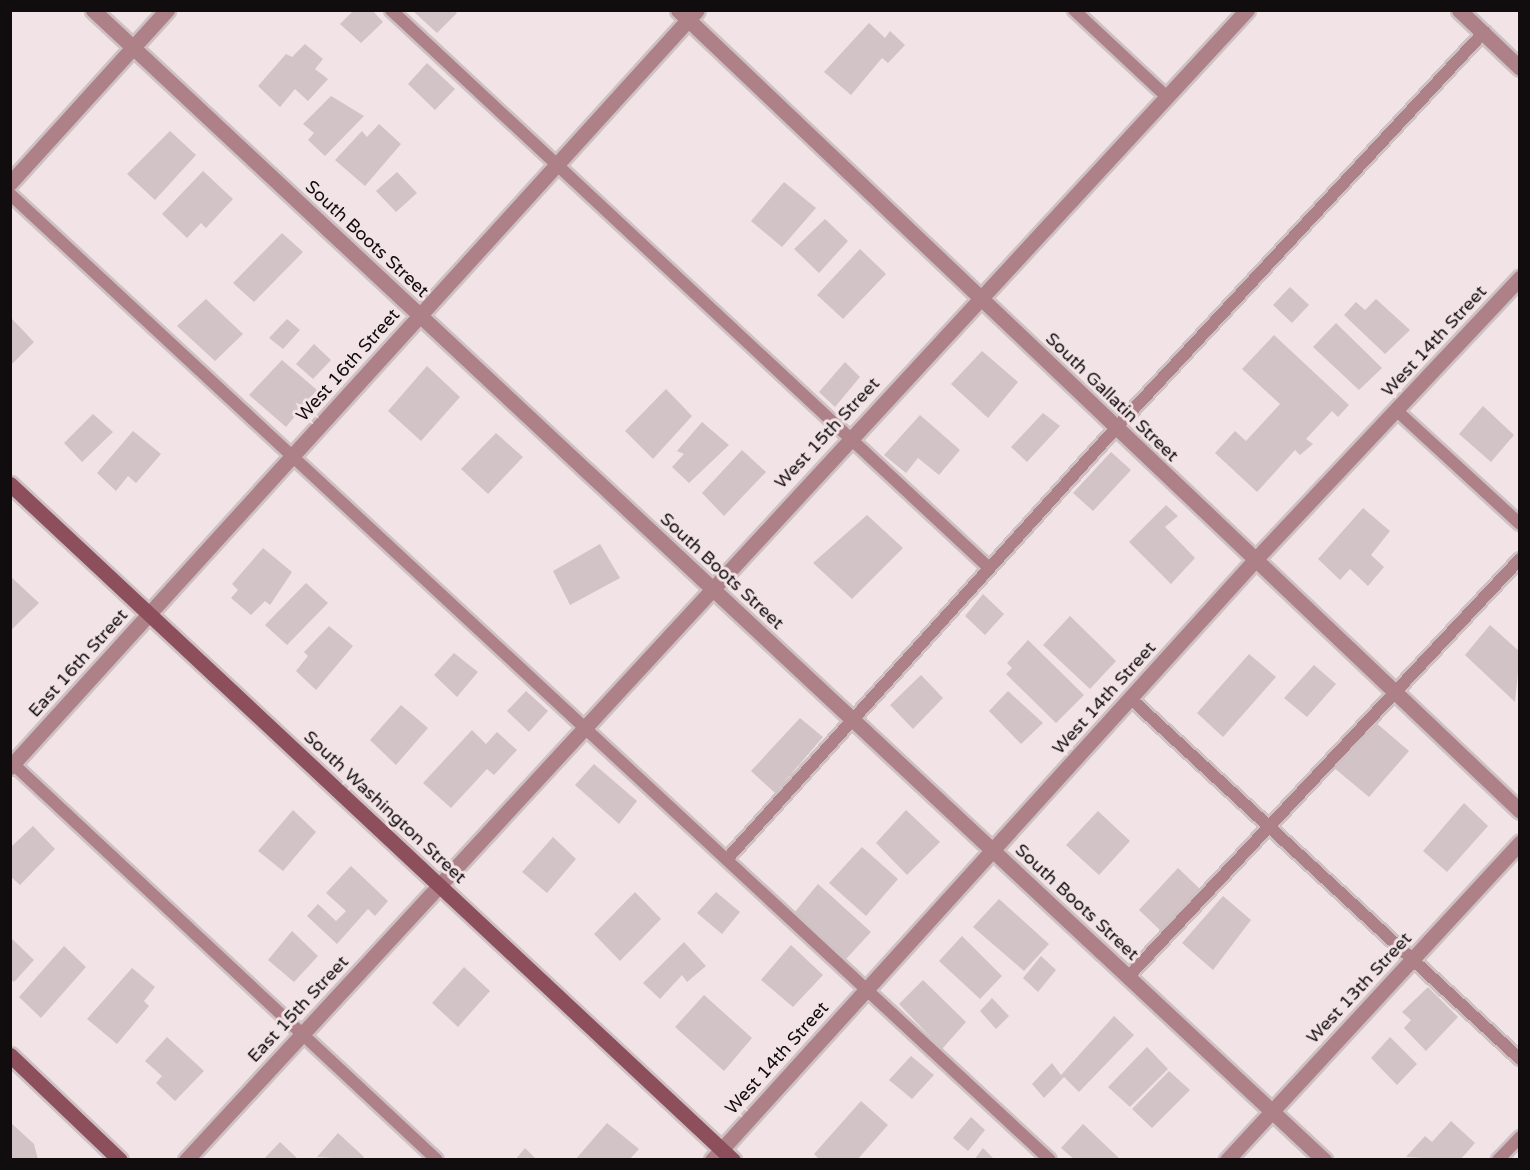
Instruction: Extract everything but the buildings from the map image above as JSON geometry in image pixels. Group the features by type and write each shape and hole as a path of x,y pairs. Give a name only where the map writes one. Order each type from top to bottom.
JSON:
{"main road":[{"name":"South Washington Street","path":"10,484 150,612 722,1156"},
{"path":"10,1055 120,1160"}],"street":[{"name":"South Boots Street","path":"93,10 1324,1160"},
{"path":"10,183 166,10"},
{"name":"West 15th Street","path":"439,885 711,587 1247,10"},
{"path":"1459,10 1520,68"},
{"name":"West 16th Street","path":"150,612 558,163 688,14"},
{"name":"South Gallatin Street","path":"688,14 1253,562 1520,811"},
{"name":"West 14th Street","path":"722,1156 866,990 1253,562 1520,278"},
{"name":"East 16th Street","path":"11,764 150,612"},
{"name":"West 13th Street","path":"1227,1160 1520,843"},
{"name":"East 15th Street","path":"186,1160 439,885"}],"lane":[{"path":"391,10 558,163 988,567"},
{"path":"1074,10 1167,97"},
{"path":"727,859 988,567 1484,32"},
{"path":"10,194 585,725 1050,1160"},
{"path":"1396,410 1520,524"},
{"path":"1128,977 1520,559"},
{"path":"1130,698 1414,957 1520,1059"},
{"path":"11,764 437,1160"},
{"path":"1498,1160 1520,1137"}]}
